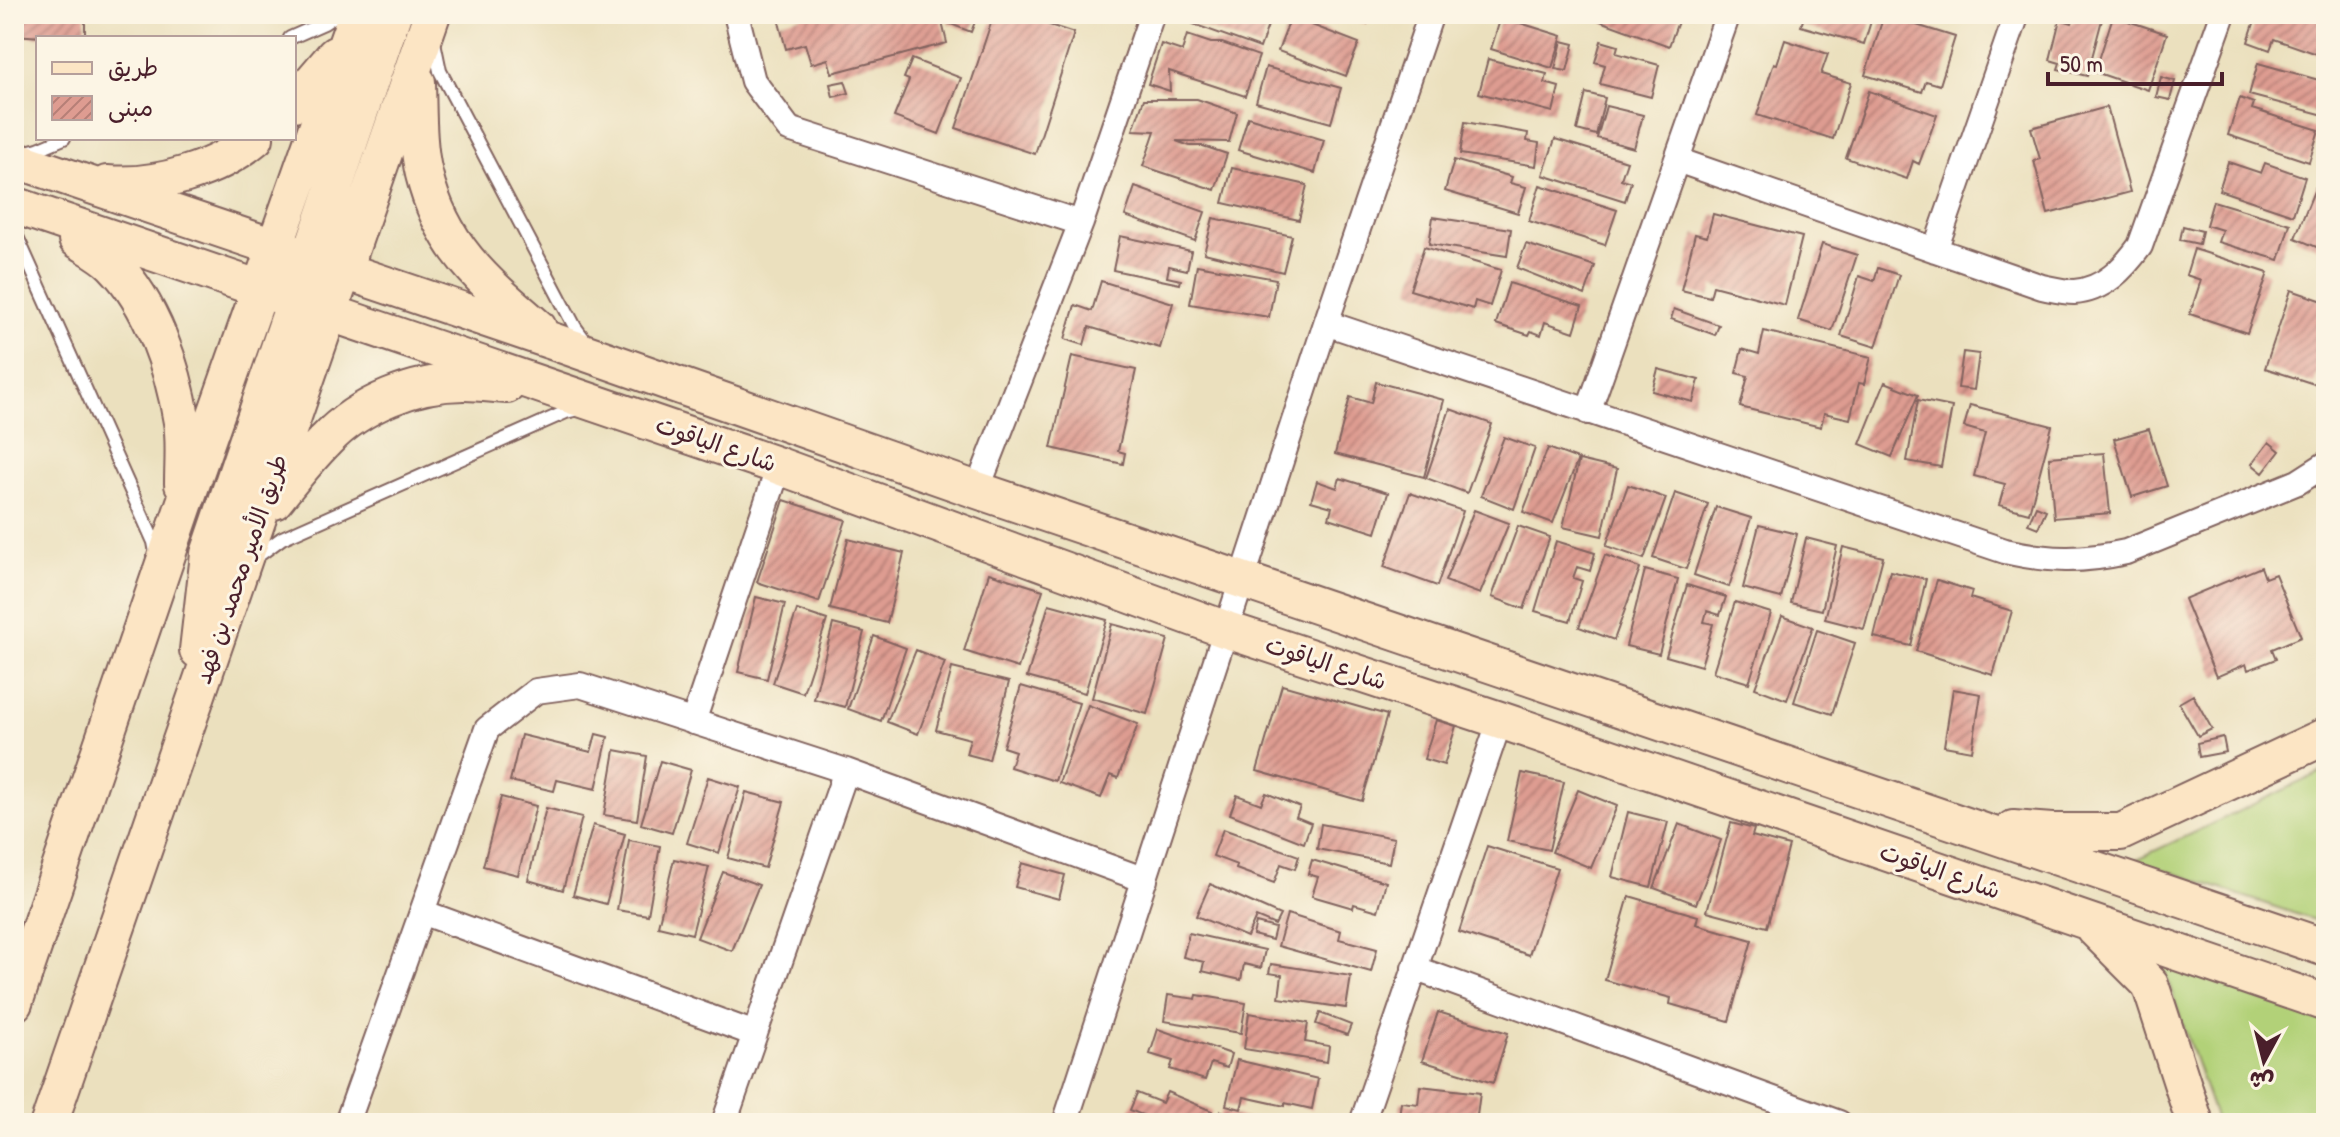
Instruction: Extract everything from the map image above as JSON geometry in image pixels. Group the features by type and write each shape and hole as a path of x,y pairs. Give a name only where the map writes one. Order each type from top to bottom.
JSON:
{"street":[{"path":"191,715 209,554 393,14"},
{"name":"طريق الأمير محمد بن فهد","path":"14,1003 259,289 345,270 433,14"},
{"path":"736,14 753,81 789,129 1081,223"},
{"path":"977,490 1081,223 1152,14"},
{"path":"1065,1123 1326,323 1431,14"},
{"path":"1588,412 1728,14"},
{"path":"1935,250 2017,14"},
{"path":"1677,160 2042,287 2074,292 2101,285 2125,268 2140,246 2223,14"},
{"path":"296,100 348,22"},
{"name":"طريق الأمير محمد بن فهد","path":"49,1123 258,521 348,22"},
{"path":"416,61 423,172 444,228 480,278 555,342"},
{"path":"14,159 78,182 121,185 158,181 187,173 218,161 252,140"},
{"name":"شارع الياقوت","path":"78,182 549,387 779,466 1227,630 1500,720 2326,1003"},
{"path":"24,217 259,289"},
{"path":"24,217 111,262 134,290 163,350 182,424 184,505"},
{"name":"شارع الياقوت","path":"345,270 1242,581 2326,948"},
{"path":"1326,323 2005,551 2039,558 2071,561 2126,552 2298,482 2326,464"},
{"path":"258,521 327,438 375,404 431,385 463,382 549,387"},
{"path":"693,722 779,466"},
{"path":"347,1123 487,729 536,691 580,685 846,771 1145,880"},
{"path":"1362,1123 1500,720"},
{"path":"1963,825 2052,832 2121,832 2326,736"},
{"path":"724,1123 846,771"},
{"path":"422,912 755,1034"},
{"path":"2087,921 2150,984 2195,1123"},
{"path":"1414,968 1839,1123"}],"lane":[{"path":"433,14 434,52 440,71 575,327 585,341 614,363"},
{"path":"295,36 324,23 348,22"},
{"path":"14,153 38,149 59,140"},
{"path":"24,217 154,542 157,569 154,591"},
{"path":"236,583 251,561 282,538 566,412 580,409 618,411"}],"green space":[{"path":"2326,770 2326,924 2135,860"},
{"path":"2162,964 2326,1020 2326,1123 2217,1123"}],"building":[{"path":"14,14 85,14 85,36 14,35"},
{"path":"802,14 940,14 947,43 832,73 828,59 811,64 805,44 786,49 779,22"},
{"path":"951,14 978,14 971,32 948,23"},
{"path":"994,14 1016,14 1074,33 1035,154 956,128"},
{"path":"1197,14 1272,14 1260,48 1193,24"},
{"path":"1330,14 1370,14 1367,24"},
{"path":"1603,14 1680,16 1669,46 1600,21"},
{"path":"1805,14 1876,14 1864,44 1801,26"},
{"path":"2075,14 2103,16 2087,76 2058,69 2060,63 2050,60 2060,19 2072,23"},
{"path":"2257,14 2279,19 2281,14 2326,17 2326,57 2274,39 2270,50 2248,42"},
{"path":"1884,15 1955,37 1940,85 1926,81 1922,92 1865,75"},
{"path":"2113,16 2167,34 2148,90 2095,72"},
{"path":"1291,17 1359,43 1346,76 1278,51"},
{"path":"1501,17 1562,36 1552,68 1491,49"},
{"path":"1187,35 1259,56 1245,96 1169,71 1170,91 1148,84 1161,44 1182,51"},
{"path":"1785,40 1828,54 1821,74 1851,83 1833,139 1757,115"},
{"path":"1562,41 1574,44 1567,71 1555,69"},
{"path":"1601,41 1618,46 1616,53 1659,65 1651,97 1600,84 1605,65 1595,62"},
{"path":"912,59 961,78 939,134 894,117 909,80 904,78"},
{"path":"1488,59 1547,74 1545,83 1559,87 1553,112 1479,93"},
{"path":"2258,63 2326,82 2324,115 2249,95"},
{"path":"1266,67 1341,88 1331,123 1256,102"},
{"path":"2161,77 2175,81 2170,100 2156,97"},
{"path":"845,81 849,93 833,97 830,84"},
{"path":"1869,91 1937,115 1919,164 1913,161 1907,179 1846,158"},
{"path":"1586,93 1605,98 1596,135 1577,130"},
{"path":"2240,98 2254,103 2252,109 2319,130 2309,162 2228,135"},
{"path":"1144,99 1197,99 1237,113 1229,142 1176,141 1227,154 1215,190 1143,166 1155,131 1133,130"},
{"path":"1606,106 1643,115 1634,148 1597,138"},
{"path":"2107,107 2130,192 2048,214 2034,161 2040,159 2031,128"},
{"path":"1248,117 1324,140 1315,173 1238,150"},
{"path":"1465,122 1528,133 1527,141 1539,143 1536,166 1460,154"},
{"path":"1555,139 1627,161 1621,179 1631,182 1625,201 1543,175"},
{"path":"1454,160 1512,177 1510,183 1526,187 1518,213 1445,191"},
{"path":"2228,162 2261,173 2265,163 2305,177 2293,215 2219,190"},
{"path":"1232,168 1307,185 1299,220 1223,203"},
{"path":"1540,185 1617,210 1605,245 1529,221"},
{"path":"2316,186 2326,190 2326,251 2295,238"},
{"path":"1135,187 1205,212 1195,241 1125,216"},
{"path":"2213,201 2290,224 2279,260 2218,242 2222,230 2206,225"},
{"path":"1713,214 1802,237 1785,305 1713,286 1710,297 1681,290 1695,234 1707,237"},
{"path":"1433,217 1511,229 1507,256 1429,244"},
{"path":"1213,218 1292,236 1283,272 1204,253"},
{"path":"2183,226 2202,231 2199,244 2180,240"},
{"path":"1120,236 1191,251 1187,270 1169,266 1167,277 1181,280 1180,284 1113,270"},
{"path":"1526,244 1595,266 1585,295 1517,268"},
{"path":"1822,244 1857,255 1832,331 1798,320"},
{"path":"1424,247 1501,270 1490,306 1475,301 1473,309 1410,290"},
{"path":"2194,249 2268,273 2247,333 2190,314 2201,280 2186,275"},
{"path":"1197,265 1276,279 1269,317 1190,304"},
{"path":"1878,268 1899,275 1876,347 1841,336 1859,276 1874,281"},
{"path":"1101,281 1173,303 1160,348 1089,327 1084,345 1065,339 1075,305 1092,311"},
{"path":"1509,283 1582,306 1574,332 1545,322 1541,335 1531,331 1529,335 1496,324"},
{"path":"2291,290 2326,302 2326,348 2314,384 2265,368"},
{"path":"1674,309 1719,325 1715,335 1671,319"},
{"path":"1764,331 1871,357 1864,384 1859,383 1850,419 1824,413 1821,427 1740,407 1748,376 1736,373 1742,349 1759,354"},
{"path":"1963,352 1979,354 1974,390 1958,388"},
{"path":"1072,356 1136,370 1118,451 1125,453 1123,464 1051,448"},
{"path":"1658,369 1699,380 1693,402 1652,391"},
{"path":"1376,382 1444,400 1424,477 1335,454 1350,397 1371,403"},
{"path":"1885,382 1918,395 1892,457 1860,444"},
{"path":"1918,400 1952,407 1941,467 1907,461"},
{"path":"1970,405 2052,426 2029,513 1999,505 2005,484 1974,476 1985,433 1964,427"},
{"path":"1450,409 1492,424 1467,493 1426,478"},
{"path":"2149,429 2167,486 2132,497 2114,439"},
{"path":"1504,437 1535,448 1514,509 1481,496"},
{"path":"2269,442 2280,451 2263,473 2252,464"},
{"path":"1548,448 1578,459 1553,523 1523,512"},
{"path":"2104,453 2110,513 2054,518 2049,457"},
{"path":"1579,460 1617,469 1602,536 1563,527"},
{"path":"1340,478 1388,493 1376,533 1329,518 1332,507 1311,501 1317,481 1337,488"},
{"path":"1628,485 1666,498 1644,559 1606,546"},
{"path":"1410,493 1463,511 1437,586 1384,567"},
{"path":"1675,493 1708,504 1686,569 1653,558"},
{"path":"784,500 846,520 819,602 757,582"},
{"path":"2036,506 2046,510 2038,528 2028,524"},
{"path":"1716,507 1751,518 1729,587 1694,575"},
{"path":"1474,510 1509,523 1480,594 1445,581"},
{"path":"1759,525 1797,534 1781,598 1743,588"},
{"path":"1518,526 1550,537 1524,609 1492,597"},
{"path":"1806,538 1837,546 1822,610 1791,603"},
{"path":"848,539 904,553 887,623 830,609"},
{"path":"1556,541 1595,553 1590,571 1577,567 1573,578 1582,581 1570,621 1535,611"},
{"path":"1843,547 1883,557 1864,629 1825,619"},
{"path":"1605,555 1640,568 1614,640 1579,627"},
{"path":"2261,567 2265,578 2275,574 2301,637 2272,649 2276,659 2248,670 2246,664 2216,677 2184,599"},
{"path":"1645,570 1678,579 1659,654 1626,646"},
{"path":"1890,571 1926,579 1911,646 1874,637"},
{"path":"989,573 1043,590 1018,668 964,651"},
{"path":"1937,580 1972,591 1970,598 2012,611 1993,675 1916,651"},
{"path":"1687,585 1726,597 1720,615 1707,611 1704,622 1713,624 1701,666 1666,656"},
{"path":"756,597 785,604 767,679 738,672"},
{"path":"1735,602 1771,613 1749,683 1713,672"},
{"path":"1049,604 1107,620 1085,693 1027,677"},
{"path":"797,610 827,620 803,693 773,683"},
{"path":"1782,616 1813,627 1787,700 1755,688"},
{"path":"833,624 864,632 845,707 814,699"},
{"path":"1112,624 1168,639 1147,714 1092,698"},
{"path":"1817,630 1855,643 1832,714 1794,702"},
{"path":"874,636 906,648 881,721 848,709"},
{"path":"916,650 945,662 918,734 887,722"},
{"path":"952,668 1009,682 989,760 966,754 970,739 936,730"},
{"path":"1282,685 1387,715 1362,801 1257,771"},
{"path":"1021,686 1079,703 1055,781 1010,767 1015,751 1003,747"},
{"path":"1953,689 1981,694 1972,751 1944,746"},
{"path":"2193,695 2212,729 2198,736 2179,703"},
{"path":"1088,705 1138,724 1118,778 1110,775 1101,798 1059,783"},
{"path":"1436,720 1456,726 1444,765 1424,759"},
{"path":"596,734 608,737 596,789 557,780 554,791 510,781 521,735 591,752"},
{"path":"2223,737 2226,752 2199,757 2197,743"},
{"path":"615,750 647,756 637,820 604,815"},
{"path":"660,761 691,770 672,833 641,824"},
{"path":"1522,773 1564,782 1549,850 1507,841"},
{"path":"708,777 740,787 719,853 687,843"},
{"path":"1578,790 1617,806 1591,868 1552,852"},
{"path":"746,792 784,802 765,868 728,858"},
{"path":"1266,793 1300,807 1296,817 1311,823 1304,843 1230,814 1237,795 1261,804"},
{"path":"501,797 536,806 518,875 483,866"},
{"path":"546,808 582,817 563,890 528,880"},
{"path":"1628,812 1668,822 1651,887 1612,877"},
{"path":"1731,823 1754,829 1752,836 1789,846 1767,927 1707,911"},
{"path":"1321,824 1394,838 1389,863 1317,849"},
{"path":"1679,824 1721,840 1696,904 1654,888"},
{"path":"593,825 625,834 606,904 573,895"},
{"path":"1223,829 1299,856 1295,869 1281,864 1274,883 1236,869 1237,865 1213,856"},
{"path":"629,840 660,846 648,915 617,910"},
{"path":"1487,846 1557,868 1529,955 1459,932"},
{"path":"674,859 709,867 692,934 658,926"},
{"path":"1312,860 1386,882 1378,911 1354,904 1353,908 1312,896 1318,877 1308,874"},
{"path":"1022,863 1065,875 1059,899 1015,887"},
{"path":"723,872 759,885 732,951 697,938"},
{"path":"1210,884 1280,915 1275,925 1256,917 1247,937 1196,916"},
{"path":"1629,896 1698,916 1696,924 1752,940 1729,1021 1670,1004 1671,998 1605,980"},
{"path":"1287,914 1341,931 1339,939 1377,949 1371,972 1278,946"},
{"path":"1256,923 1275,928 1272,940 1253,935"},
{"path":"1189,933 1265,950 1261,968 1244,964 1241,980 1202,971 1204,962 1183,957"},
{"path":"1271,964 1351,976 1346,1008 1279,998 1282,975 1269,973"},
{"path":"1168,995 1196,999 1197,995 1246,1003 1241,1033 1164,1021"},
{"path":"1438,1012 1508,1033 1493,1083 1422,1061"},
{"path":"1249,1013 1308,1023 1305,1042 1329,1046 1327,1062 1244,1049"},
{"path":"1320,1013 1351,1025 1347,1035 1316,1024"},
{"path":"1158,1029 1231,1054 1227,1068 1211,1063 1205,1080 1170,1069 1173,1061 1150,1054"},
{"path":"1237,1060 1318,1079 1312,1109 1244,1097 1241,1109 1226,1105"},
{"path":"1420,1086 1480,1093 1476,1123 1398,1123 1401,1102 1418,1104"},
{"path":"1167,1092 1212,1111 1208,1123 1161,1123 1130,1110 1137,1093 1162,1103"},
{"path":"1221,1111 1257,1122 1257,1123 1217,1123"},
{"path":"1707,1114 1731,1122 1731,1123 1704,1123"}]}
